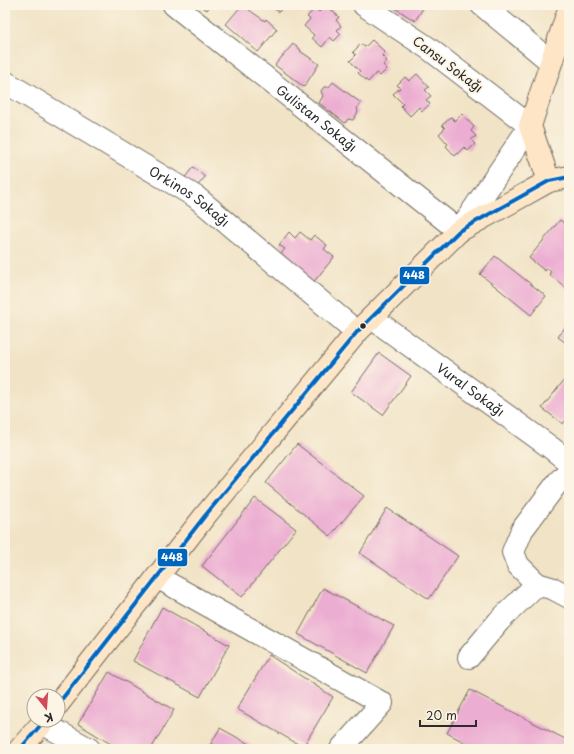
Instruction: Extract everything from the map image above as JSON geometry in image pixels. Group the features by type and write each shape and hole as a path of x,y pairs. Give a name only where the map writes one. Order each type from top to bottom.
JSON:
{"main road":[{"path":"66,694 204,517 364,325 459,231 559,179 530,126 569,9"},
{"path":"20,749 37,728"}],"street":[{"name":"Gulistan Sokağı","path":"174,5 459,231"},
{"name":"Cansu Sokağı","path":"364,5 428,48 530,126"},
{"path":"482,5 551,62"},
{"name":"Orkinos Sokağı","path":"5,82 196,197 364,325"},
{"path":"459,231 530,126"},
{"name":"Vural Sokağı","path":"364,325 550,447 569,462"},
{"path":"569,471 558,482 522,530 513,552 518,565 537,584 554,589 569,597"},
{"path":"157,577 382,703 341,749"},
{"path":"469,656 499,621 537,584"},
{"path":"54,728 89,749"}],"building":[{"path":"200,5 211,5 207,10"},
{"path":"242,5 265,21 266,19 277,29 258,52 226,24"},
{"path":"268,5 284,5 279,12"},
{"path":"326,5 339,17 336,20 341,26 337,30 341,34 334,41 330,37 322,47 312,38 314,35 304,26 310,19 307,17 315,8 319,12"},
{"path":"393,5 425,5 415,21 395,8"},
{"path":"372,40 385,52 382,56 387,61 383,65 387,69 380,76 376,73 368,82 358,73 360,71 350,61 356,55 353,52 361,44 365,47"},
{"path":"293,44 301,50 300,51 319,64 304,87 275,65"},
{"path":"417,74 429,87 425,90 431,96 426,100 430,104 422,111 419,107 410,116 401,106 403,104 393,94 400,88 397,85 405,77 409,81"},
{"path":"333,82 361,103 357,108 358,112 353,120 348,119 345,123 319,103 323,96 321,91 324,87 329,87"},
{"path":"462,114 474,127 471,131 476,136 471,140 475,144 468,151 464,147 455,156 446,146 448,144 439,134 445,128 442,125 451,117 455,121"},
{"path":"193,167 205,177 195,189 183,180"},
{"path":"560,220 569,227 569,284 566,288 549,274 551,272 547,268 545,271 529,258"},
{"path":"289,232 295,238 300,232 310,240 314,235 327,245 324,249 334,257 312,284 278,257 285,249 279,245"},
{"path":"495,256 546,296 531,315 480,274"},
{"path":"569,322 569,345 558,337"},
{"path":"379,353 411,376 383,415 351,392"},
{"path":"569,374 569,416 563,424 542,408"},
{"path":"297,444 364,496 330,536 266,483"},
{"path":"255,498 296,529 242,597 202,566"},
{"path":"387,508 458,556 429,599 360,553"},
{"path":"323,588 394,626 367,673 298,634"},
{"path":"162,607 229,645 200,697 133,661"},
{"path":"269,655 333,697 303,747 237,709"},
{"path":"109,672 174,710 151,749 119,749 78,724"},
{"path":"470,690 569,741 569,749 477,749 447,733"},
{"path":"220,728 258,749 208,749"}],"transit line":[{"name":"448","path":"66,694 204,517 357,332 459,231 549,181 569,177"},
{"name":"448","path":"20,749 38,728"}]}
